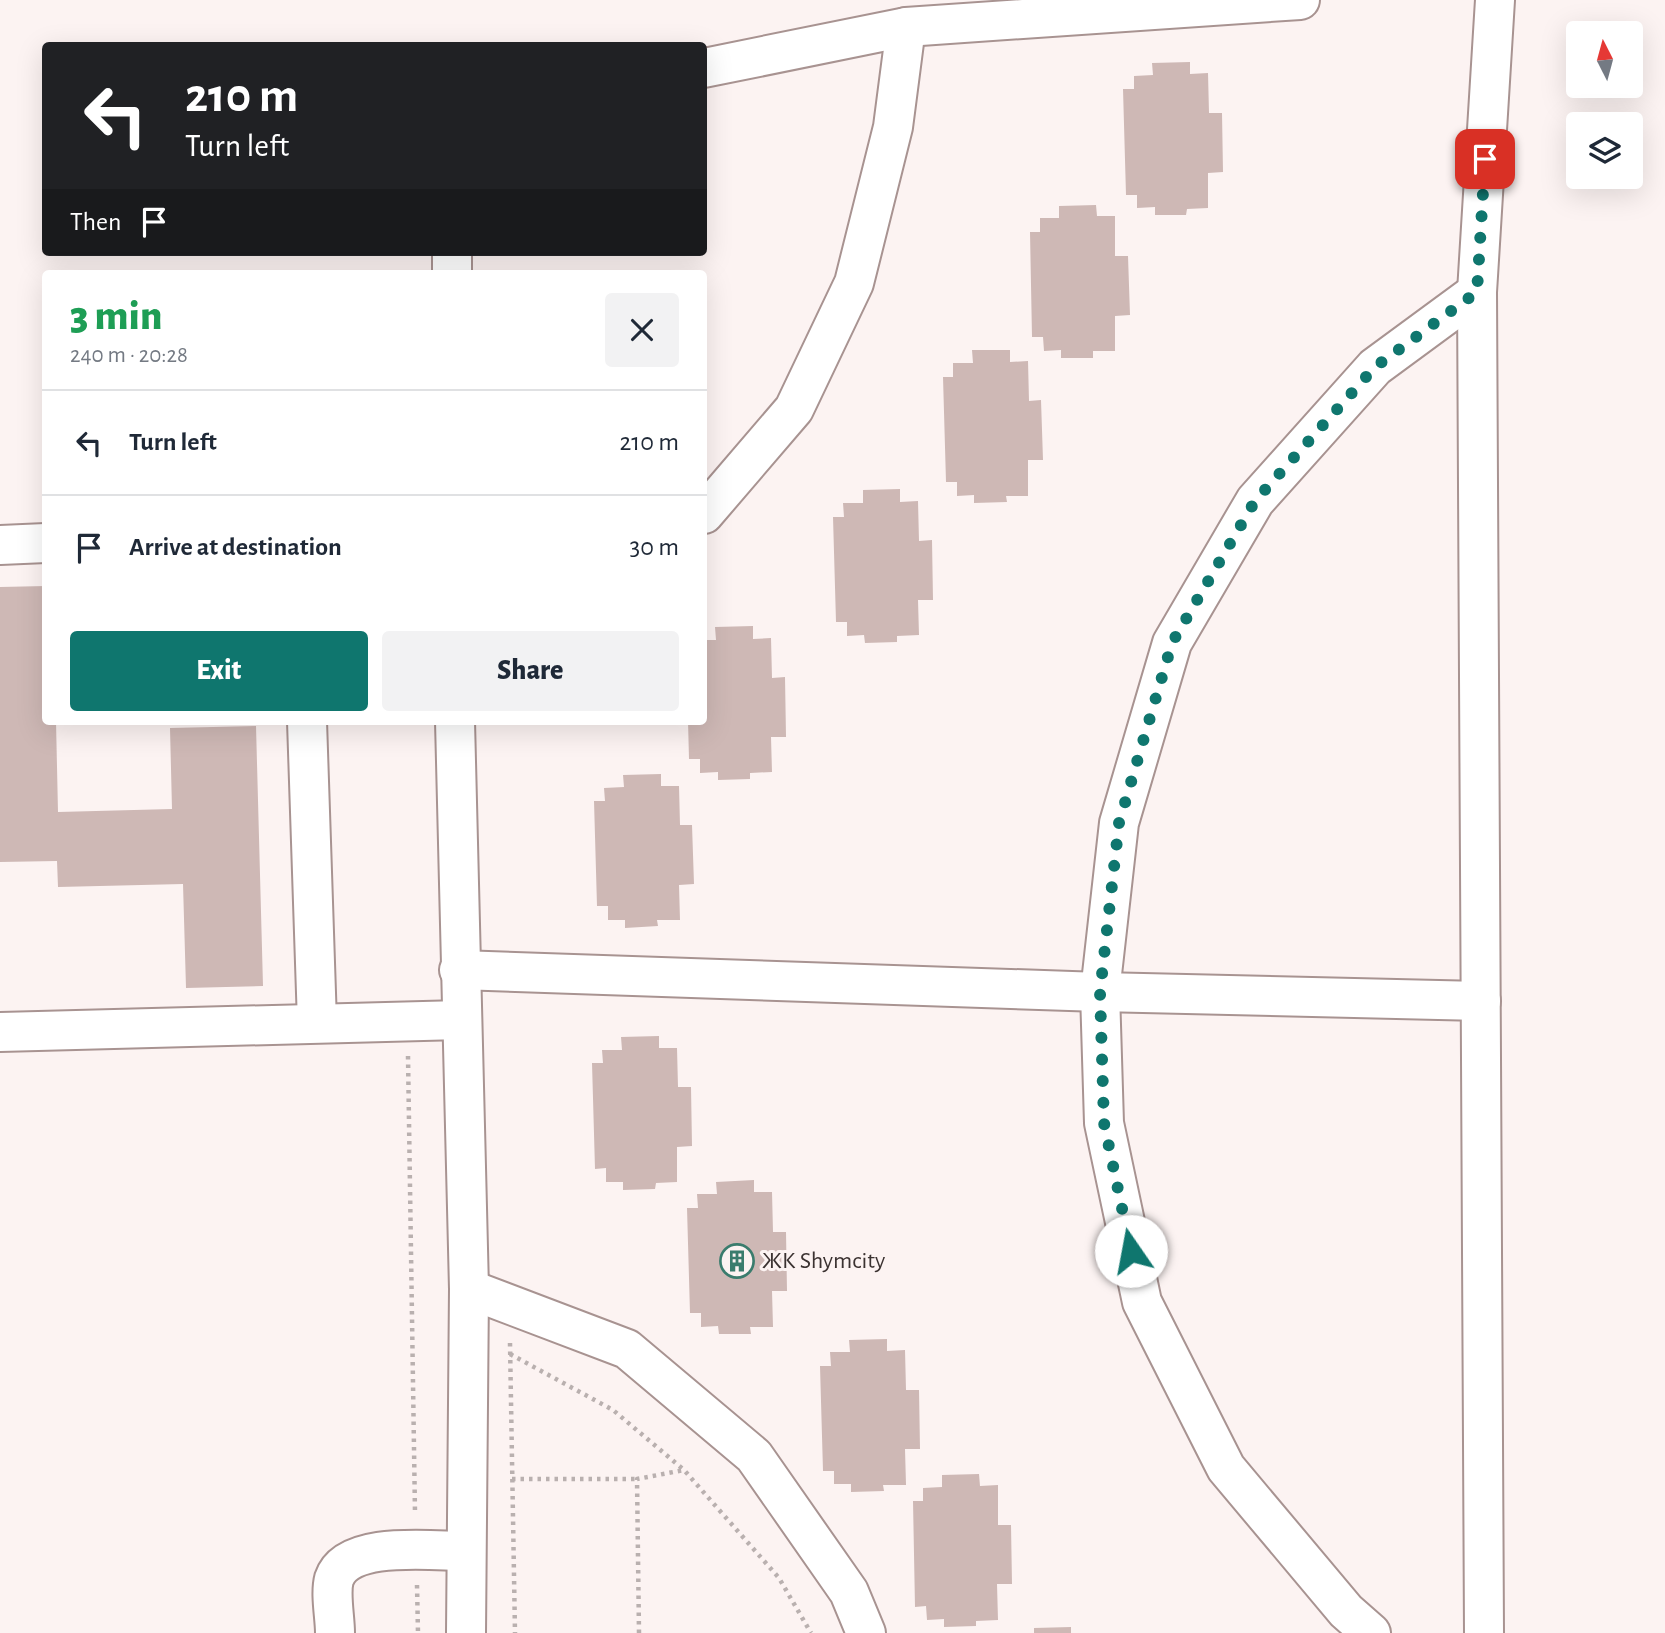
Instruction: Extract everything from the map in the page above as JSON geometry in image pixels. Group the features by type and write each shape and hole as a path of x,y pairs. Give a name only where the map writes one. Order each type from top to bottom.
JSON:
{"street":[{"path":"707,67 906,27 1300,0"},
{"path":"1484,1633 1477,292 1495,0"},
{"path":"707,510 794,409 853,283 893,127 906,27"},
{"path":"1371,1633 1346,1611 1226,1468 1142,1301 1104,1123 1100,992 1119,823 1172,643 1255,501 1375,367 1477,292"},
{"path":"0,545 42,543"},
{"path":"307,725 317,1023"},
{"path":"455,725 459,970 469,1289 466,1633"},
{"path":"459,970 1100,992 1481,1001"},
{"path":"0,1032 461,1020"},
{"path":"469,1289 627,1349 754,1457 849,1592 866,1633"},
{"path":"335,1633 333,1581 340,1566 353,1557 369,1552 465,1551"}],"path":[{"path":"407,1021 418,1633"},
{"path":"509,1304 515,1633"},
{"path":"510,1354 612,1410 684,1470 779,1578 811,1633"},
{"path":"512,1479 637,1479 684,1470"},
{"path":"637,1479 639,1633"}],"building":[{"path":"1190,62 1190,74 1208,73 1209,113 1222,113 1223,172 1208,173 1208,208 1187,209 1186,215 1155,215 1155,207 1137,208 1137,195 1126,195 1123,89 1134,89 1134,76 1153,75 1152,63"},
{"path":"1096,205 1097,216 1115,216 1115,256 1128,256 1130,315 1115,316 1115,351 1093,351 1093,358 1061,358 1061,350 1044,351 1043,337 1032,337 1030,232 1040,232 1040,218 1059,218 1059,206"},
{"path":"972,350 1010,350 1010,362 1028,361 1029,401 1041,400 1043,460 1028,460 1028,496 1006,496 1007,502 974,503 974,495 957,496 957,482 946,482 943,377 953,377 953,363 973,363"},
{"path":"900,489 900,502 918,501 919,541 932,540 933,600 918,600 919,635 897,636 897,642 865,643 864,635 847,636 847,622 836,622 833,517 844,517 843,503 863,503 863,490"},
{"path":"42,586 42,725 56,725 58,812 172,809 170,728 256,726 263,986 186,988 183,884 58,887 57,861 0,862 0,587"},
{"path":"753,626 753,639 771,638 772,678 785,677 786,737 771,737 772,772 750,773 750,779 718,780 718,772 700,773 700,759 689,759 688,725 707,725 707,640 716,640 715,627"},
{"path":"661,774 661,786 679,786 680,825 692,825 694,884 679,885 680,920 657,920 658,926 625,928 625,920 608,920 608,906 597,906 594,801 605,801 604,788 624,787 623,775"},
{"path":"659,1036 659,1048 677,1048 678,1087 691,1087 692,1146 677,1147 677,1182 656,1183 655,1189 623,1190 623,1182 606,1182 606,1168 595,1169 592,1063 603,1063 602,1050 622,1050 621,1037"},
{"name":"ЖК Shymcity","path":"754,1180 754,1192 772,1192 773,1232 786,1232 787,1291 772,1291 773,1327 750,1327 751,1334 719,1334 718,1326 701,1327 701,1313 690,1313 687,1208 698,1208 697,1194 717,1194 716,1182"},
{"name":"ЖК Shymcity","path":"887,1339 887,1351 905,1350 906,1390 919,1390 920,1449 905,1449 906,1485 883,1485 884,1491 851,1492 851,1484 834,1484 834,1471 823,1471 820,1366 831,1366 830,1352 850,1352 849,1340"},
{"path":"979,1474 980,1486 998,1485 998,1525 1011,1525 1012,1584 997,1584 998,1620 976,1621 976,1626 944,1627 944,1619 927,1620 926,1606 915,1607 913,1501 923,1501 923,1488 942,1487 942,1475"},
{"path":"1071,1627 1071,1633 1034,1633 1034,1628"}],"place":[{"name":"ЖК Shymcity","path":"737,1261"}],"route":[{"path":"1131,1251 1104,1123 1100,992 1119,823 1172,643 1255,501 1375,367 1477,292 1485,159"}]}
